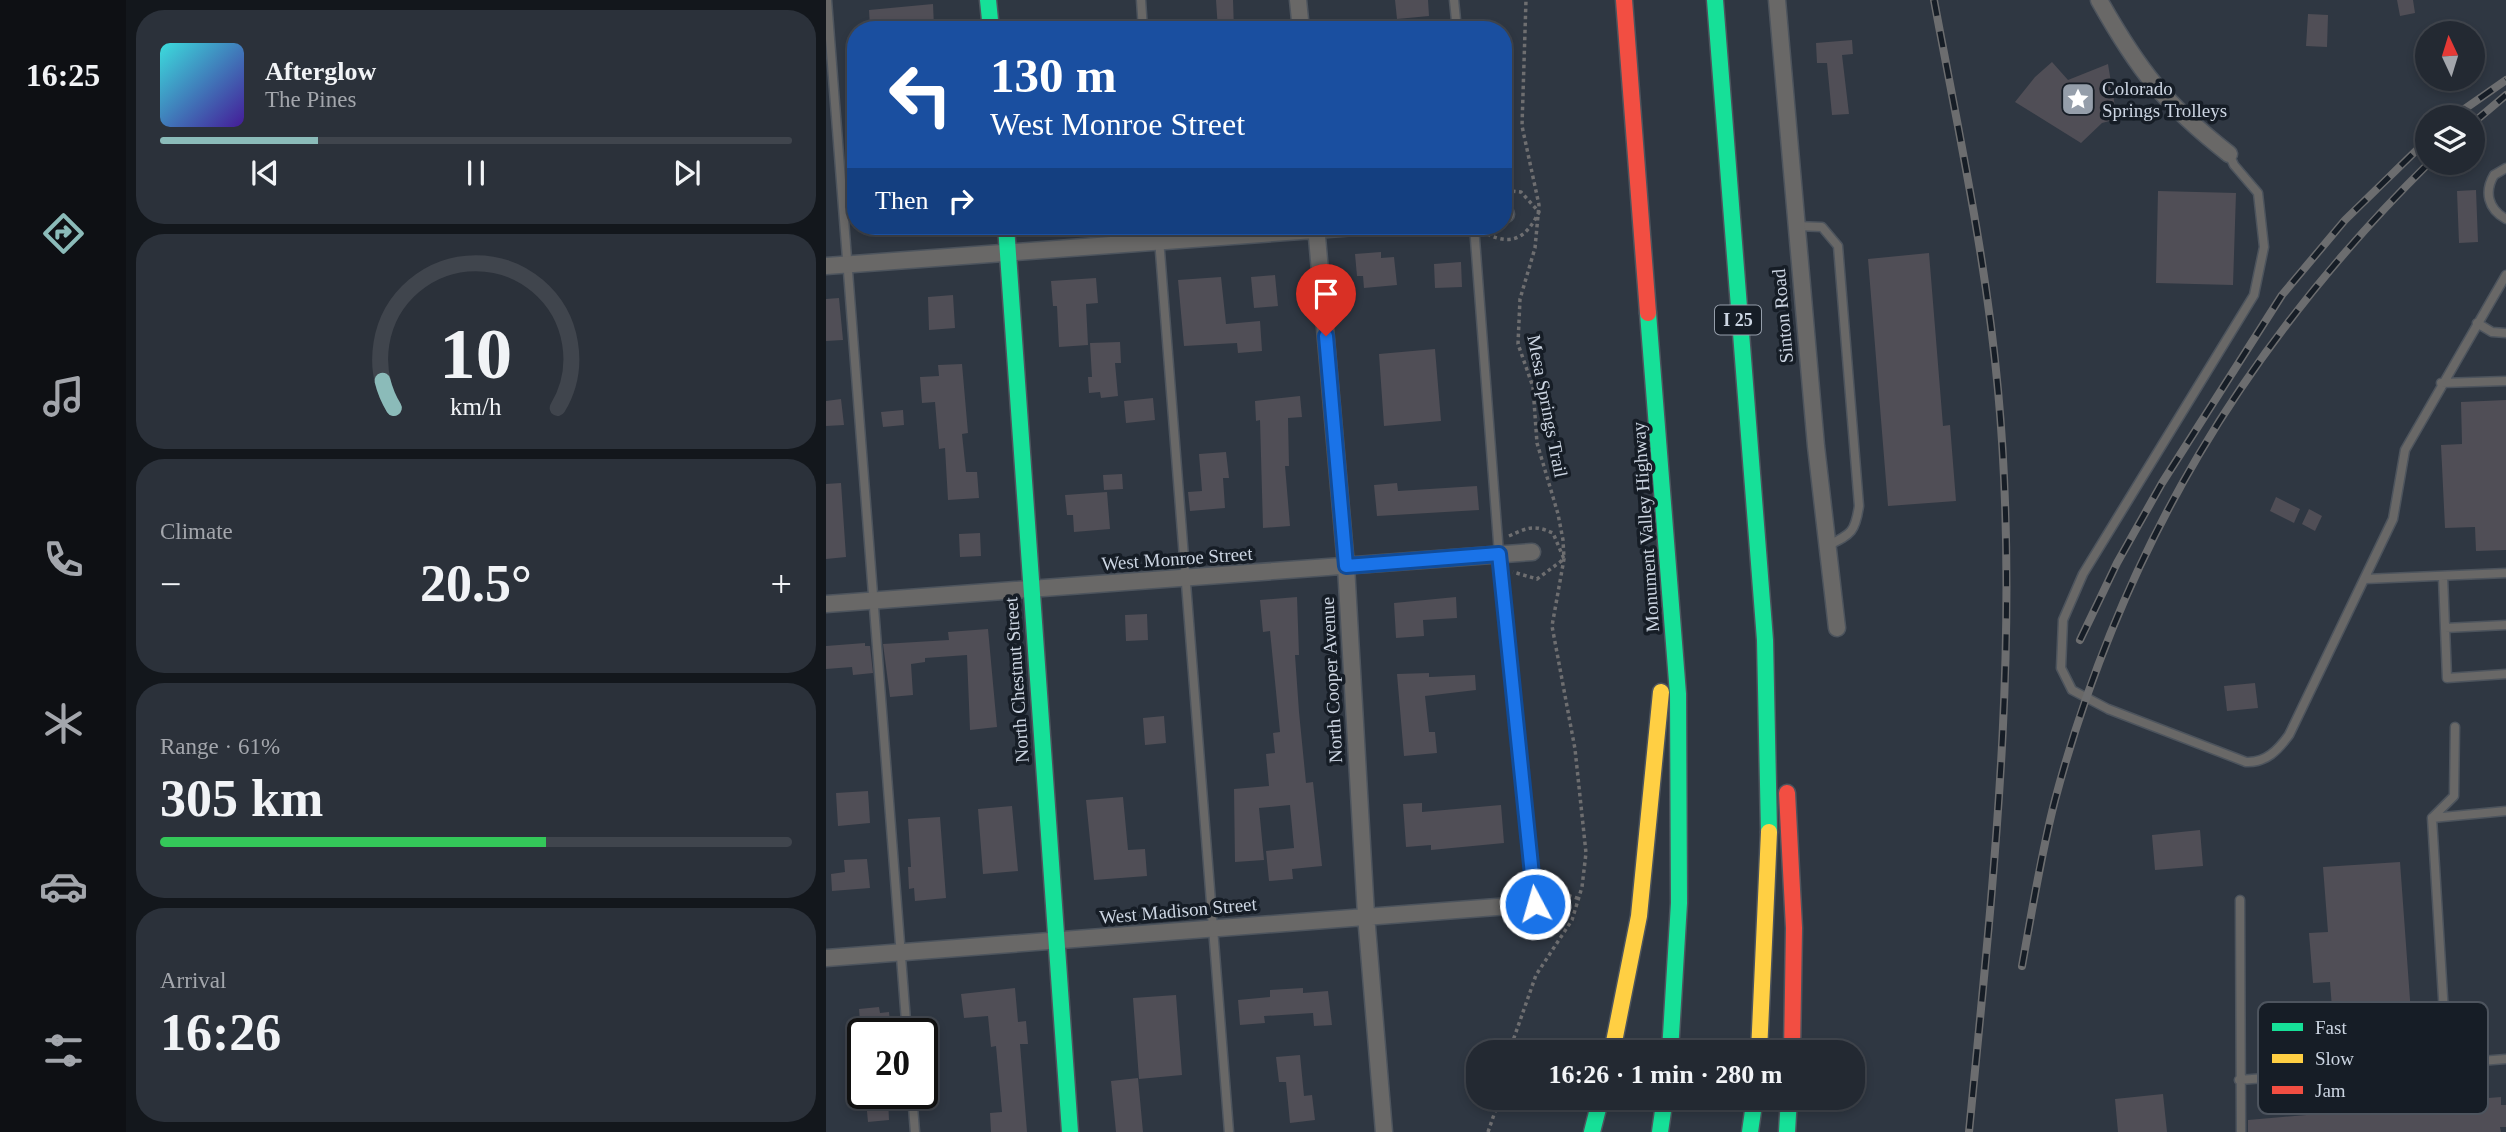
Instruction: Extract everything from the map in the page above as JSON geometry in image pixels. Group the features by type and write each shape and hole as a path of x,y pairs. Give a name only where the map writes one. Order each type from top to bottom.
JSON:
{"main road":[{"path":"988,0 989,21"},
{"name":"Monument Valley Highway","path":"1624,0 1678,694 1681,802 1671,1040"},
{"name":"I 25","path":"1715,0 1765,640 1769,852 1760,1040"},
{"name":"North Chestnut Street","path":"1007,235 1070,1132"},
{"path":"1614,1040 1639,916 1649,837 1664,650 1667,537"},
{"path":"1765,640 1791,842 1795,980 1792,1040"},
{"path":"1592,1132 1598,1110"},
{"path":"1660,1132 1663,1110"},
{"path":"1750,1132 1753,1110"},
{"path":"1787,1132 1788,1110"}],"street":[{"path":"1298,0 1300,21"},
{"name":"Sinton Road","path":"1777,0 1795,226 1837,628"},
{"path":"2099,0 2129,55 2155,89 2229,154"},
{"path":"826,266 1009,254 1152,235"},
{"name":"North Cooper Avenue","path":"1317,235 1346,566 1366,915 1384,1132"},
{"name":"West Monroe Street","path":"826,604 1532,552"},
{"name":"West Madison Street","path":"826,958 1535,904"}],"lane":[{"path":"827,0 906,1018"},
{"path":"1141,0 1142,21"},
{"path":"1454,0 1456,21"},
{"path":"2229,154 2234,165 2258,192 2264,247 2253,295 2083,574 2063,620 2061,668 2072,690 2108,709 2246,762 2262,760 2281,746 2289,735 2393,519 2405,450 2441,383 2506,275"},
{"path":"2506,168 2494,175 2488,195 2493,208 2506,219"},
{"path":"1795,226 1822,227 1838,246 1859,506 1856,523 1850,535 1827,546"},
{"path":"1159,235 1229,1132"},
{"path":"1475,235 1499,554 1535,904"},
{"path":"2477,323 2492,332 2506,333"},
{"path":"2441,383 2506,381"},
{"path":"2365,579 2506,573"},
{"path":"2443,576 2447,678 2506,674"},
{"path":"2445,628 2506,625"},
{"path":"2442,1002 2431,818 2454,796 2455,727"},
{"path":"2431,818 2506,811"},
{"path":"2240,900 2241,1132"},
{"path":"2488,1060 2506,1059"},
{"path":"2239,1080 2258,1078"},
{"path":"913,1109 915,1132"}],"path":[{"name":"Mesa Springs Trail","path":"1513,1040 1536,975 1572,920 1586,853 1581,796 1552,626 1564,559 1563,540 1537,443 1533,387 1518,344 1520,299 1535,248 1539,205 1522,126 1526,0"},
{"path":"1531,870 1550,875 1563,887 1567,895 1578,898"},
{"path":"1488,1132 1496,1110"}],"building":[{"path":"1216,0 1233,0 1234,21 1217,21"},
{"path":"1395,0 1428,0 1429,16 1397,19"},
{"path":"2397,0 2413,0 2415,13 2400,16"},
{"path":"933,4 934,21 870,21 869,10"},
{"path":"2308,14 2328,15 2327,47 2306,46"},
{"path":"1852,40 1853,54 1842,55 1849,114 1832,115 1827,63 1817,63 1816,43"},
{"path":"2052,62 2068,80 2108,64 2117,119 2102,123 2081,143 2015,102 2035,77"},
{"path":"2476,190 2478,242 2459,243 2457,191"},
{"path":"2158,191 2236,193 2233,285 2156,283"},
{"path":"1381,252 1381,258 1394,257 1397,285 1364,288 1363,276 1357,276 1355,254"},
{"path":"1929,253 1943,426 1950,425 1956,501 1888,506 1868,259"},
{"path":"1461,262 1462,287 1435,288 1434,264"},
{"path":"1275,275 1278,306 1254,308 1251,277"},
{"path":"1221,277 1226,324 1260,321 1262,351 1238,353 1237,343 1184,346 1178,280"},
{"path":"1096,278 1098,303 1086,304 1088,345 1059,347 1057,306 1053,306 1051,281"},
{"path":"953,295 955,328 929,330 928,297"},
{"path":"839,298 843,340 826,341 826,299"},
{"path":"1120,342 1121,363 1115,363 1118,396 1101,398 1100,392 1089,393 1088,377 1092,377 1090,343"},
{"path":"1435,349 1441,421 1384,426 1379,354"},
{"path":"962,364 968,433 962,434 966,472 977,472 979,498 948,500 945,448 939,449 935,402 922,403 920,377 939,376 938,365"},
{"path":"1300,396 1302,417 1288,418 1289,466 1285,466 1290,526 1263,528 1260,420 1256,421 1255,401"},
{"path":"1153,398 1155,420 1126,423 1124,401"},
{"path":"841,399 844,425 826,426 826,401"},
{"path":"2506,400 2506,550 2476,551 2475,527 2445,528 2441,445 2462,444 2461,402"},
{"path":"903,410 904,425 883,427 881,412"},
{"path":"1226,452 1229,478 1223,478 1225,508 1190,511 1188,492 1202,491 1199,454"},
{"path":"1122,474 1123,489 1104,490 1103,475"},
{"path":"841,483 846,557 826,559 826,484"},
{"path":"1397,483 1398,491 1477,486 1479,510 1377,516 1374,485"},
{"path":"1107,492 1110,529 1074,532 1073,515 1067,515 1065,495"},
{"path":"2276,497 2300,509 2294,523 2270,511"},
{"path":"2309,509 2322,516 2315,531 2302,524"},
{"path":"980,533 981,556 960,557 959,534"},
{"path":"1297,597 1299,655 1295,655 1299,712 1306,783 1313,782 1322,866 1292,869 1293,879 1269,881 1266,851 1294,848 1290,805 1259,808 1264,860 1235,862 1234,789 1269,786 1266,754 1275,753 1273,733 1280,732 1270,631 1263,632 1260,600"},
{"path":"1456,597 1457,618 1423,620 1424,636 1396,638 1394,603"},
{"path":"1147,614 1148,640 1126,641 1125,615"},
{"path":"988,629 997,727 970,730 967,655 925,658 925,662 911,664 913,695 890,697 883,644 949,640 948,632"},
{"path":"865,643 865,646 870,646 873,673 853,675 852,667 826,669 826,646"},
{"path":"1429,673 1429,677 1475,675 1476,690 1425,696 1429,732 1435,732 1437,753 1404,756 1397,674"},
{"path":"2255,683 2258,708 2227,711 2224,686"},
{"path":"1164,716 1166,743 1145,745 1143,718"},
{"path":"868,791 870,823 838,826 836,793"},
{"path":"1123,797 1128,850 1145,849 1147,876 1094,880 1086,800"},
{"path":"1422,803 1422,812 1501,805 1504,843 1431,850 1431,845 1406,847 1403,804"},
{"path":"1012,806 1018,871 983,874 978,809"},
{"path":"940,817 946,898 915,901 914,888 909,889 908,867 911,867 908,819"},
{"path":"2200,830 2203,866 2155,870 2152,835"},
{"path":"867,859 870,888 832,891 831,874 845,872 844,860"},
{"path":"2400,862 2410,1002 2332,1002 2330,982 2313,983 2309,933 2328,932 2323,867"},
{"path":"1015,988 1018,1022 1026,1021 1028,1044 1020,1044 1027,1132 991,1132 990,1113 1002,1112 996,1046 991,1047 988,1016 964,1018 961,994"},
{"path":"1303,988 1303,993 1328,991 1332,1025 1314,1026 1313,1013 1264,1016 1265,1023 1240,1025 1238,1000 1270,997 1270,990"},
{"path":"1176,995 1182,1075 1139,1079 1133,998"},
{"path":"879,1007 880,1013 889,1012 890,1018 860,1018 859,1009"},
{"path":"1300,1055 1304,1096 1312,1095 1315,1120 1290,1123 1286,1082 1279,1082 1276,1057"},
{"path":"1138,1078 1143,1132 1116,1132 1111,1081"},
{"path":"2163,1094 2167,1132 2118,1132 2115,1099"},
{"path":"2501,1097 2501,1105 2506,1105 2506,1127 2500,1127 2501,1132 2248,1132 2248,1120 2318,1114 2488,1114 2488,1098"},
{"path":"867,1109 888,1109 889,1120 868,1122"}],"railway":[{"path":"1934,0 1970,194 1993,341 2004,483 2007,576 1995,854 1969,1132"},
{"path":"2470,105 2506,80"},
{"path":"2485,113 2506,95"},
{"path":"2080,640 2117,563 2162,483 2282,295 2345,220 2415,152"},
{"path":"2022,966 2050,820 2083,708 2116,620 2155,536 2198,455 2248,378 2303,304 2363,232 2418,175"}],"traffic: fast":[{"path":"988,0 990,21"},
{"path":"1715,0 1765,640 1769,832"},
{"path":"1007,235 1070,1132"},
{"path":"1648,313 1678,694 1679,903 1671,1040"},
{"path":"1592,1132 1598,1110"},
{"path":"1660,1132 1663,1110"},
{"path":"1750,1132 1753,1110"},
{"path":"1787,1132 1788,1110"}],"traffic: slow":[{"path":"1614,1040 1639,916 1661,692"},
{"path":"1760,1040 1769,832"}],"traffic: jam":[{"path":"1624,0 1648,313"},
{"path":"1787,793 1794,928 1792,1040"}],"place":[{"name":"Colorado Springs Trolleys","path":"2078,99"}],"route":[{"path":"1326,336 1346,566 1499,554 1535,904"}]}
